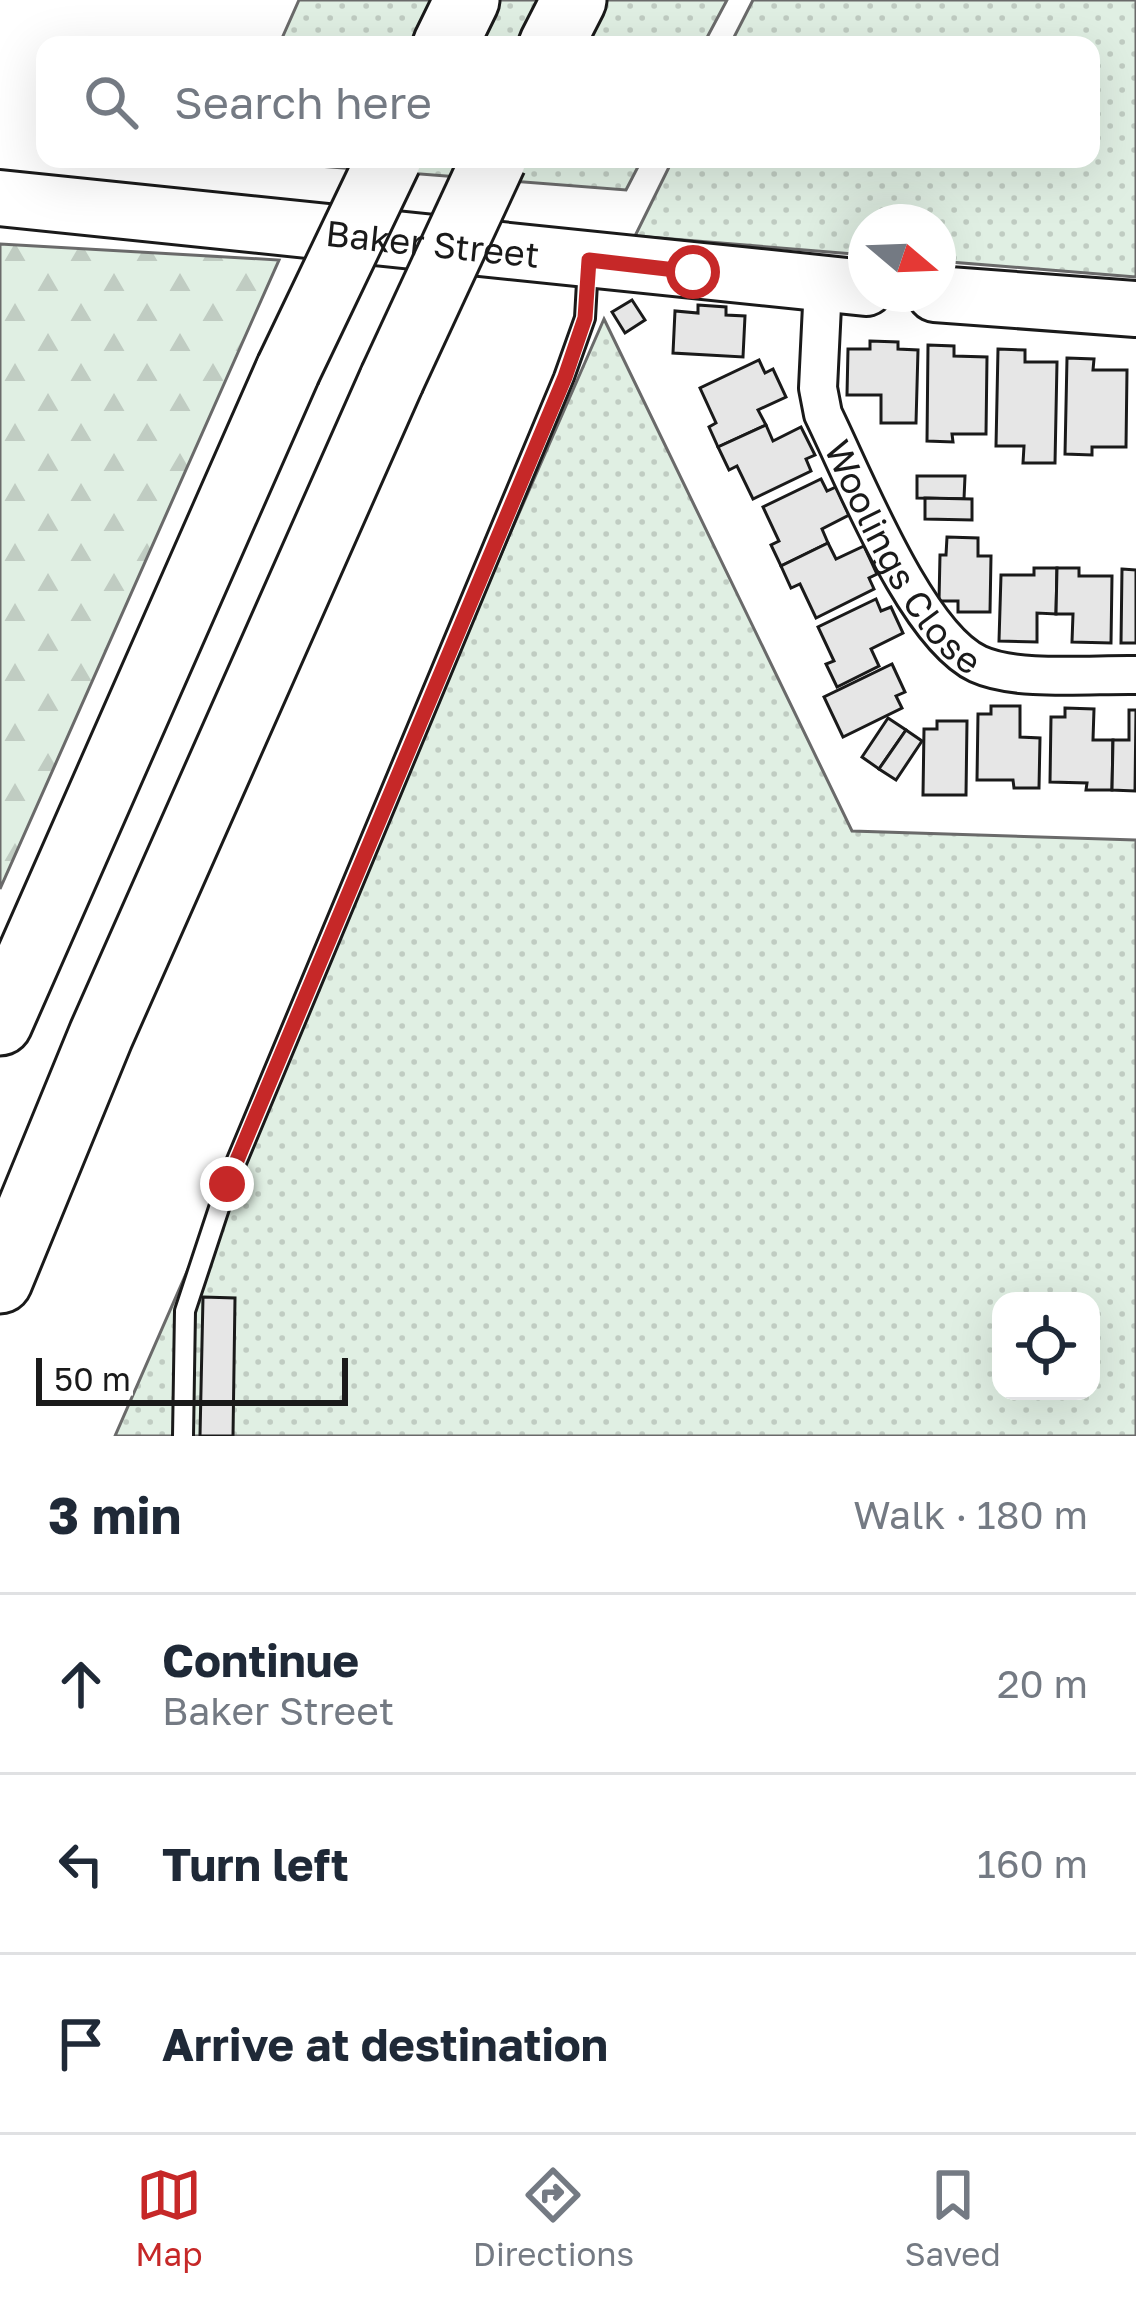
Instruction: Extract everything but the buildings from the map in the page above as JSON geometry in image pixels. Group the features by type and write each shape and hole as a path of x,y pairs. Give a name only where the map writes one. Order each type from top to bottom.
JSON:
{"highway":[{"path":"449,36 467,0"},
{"path":"556,36 574,0"},
{"path":"0,1023 289,370 385,168"},
{"path":"0,1282 101,1035 490,168"}],"main road":[{"name":"Baker Street","path":"0,198 844,286"},
{"path":"956,296 1136,309"}],"street":[{"name":"Woolings Close","path":"844,286 818,388 824,414 920,610 951,646 980,665 1019,673 1136,675"}],"lane":[{"path":"183,1436 185,1311 227,1184 565,377 585,318 589,260"}],"green space":[{"path":"299,0 727,0 708,36 283,36"},
{"path":"753,0 1136,0 1136,277 956,262 956,204 848,204 848,254 635,236 669,168 1100,168 1100,36 735,36"},
{"path":"344,168 637,168 626,190"},
{"path":"0,244 279,260 0,889"},
{"path":"604,319 852,831 1136,840 1136,1436 115,1436"}],"route":[{"path":"227,1184 565,377 585,318 589,260 693,272"}]}
